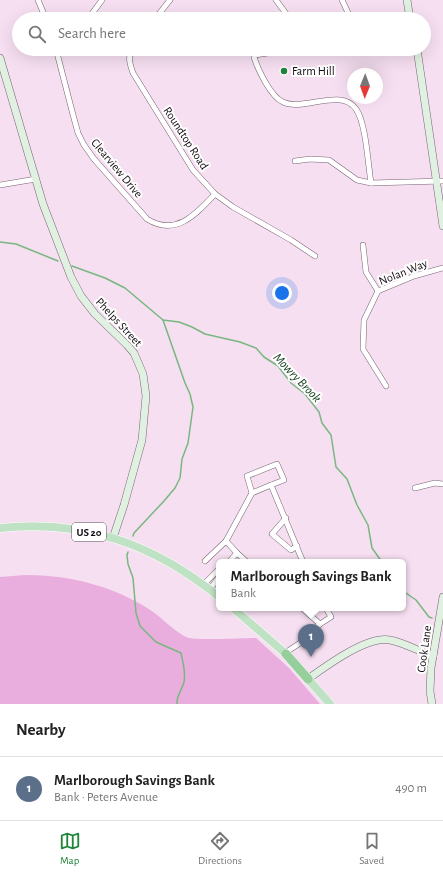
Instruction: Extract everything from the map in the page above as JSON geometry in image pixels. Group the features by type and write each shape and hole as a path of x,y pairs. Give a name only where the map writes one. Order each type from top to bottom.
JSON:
{"highway":[{"path":"286,654 308,679"}],"main road":[{"name":"US 20","path":"0,528 29,526 62,527 114,538 136,546 161,558 185,572 216,594"},
{"path":"236,611 286,654"},
{"path":"308,679 330,704"}],"street":[{"path":"38,0 43,12"},
{"path":"93,12 102,0"},
{"path":"161,12 170,0"},
{"path":"276,0 285,12"},
{"path":"342,0 348,12"},
{"path":"407,0 409,12"},
{"name":"Clearview Drive","path":"58,56 78,133 84,145 94,160 148,220 156,225 176,225 185,221 216,194"},
{"name":"Roundtop Road","path":"130,56 129,61 133,73 193,170 216,194 232,207 291,240 315,256"},
{"path":"254,56 257,68 273,93 282,102 290,104 338,99 348,102 355,107 360,115 364,132 371,183"},
{"path":"418,56 439,181 443,226"},
{"name":"Phelps Street","path":"0,58 54,235 76,287 95,314 134,353 143,374 146,396 142,435 114,538"},
{"path":"295,160 310,158 329,160 357,180 371,183 439,181"},
{"path":"0,185 36,179"},
{"path":"363,244 366,272 378,291"},
{"name":"Nolan Way","path":"386,386 362,349 364,320 378,291 414,276 443,268"},
{"path":"205,561 226,541 252,493 284,480 277,464 247,476 252,493"},
{"path":"415,488 435,483 443,484"},
{"path":"271,485 302,559"},
{"path":"286,518 272,534 291,550 297,546"},
{"path":"226,541 243,559"},
{"path":"232,559 237,554"},
{"path":"207,587 216,574"},
{"path":"207,587 216,580"},
{"name":"Cook Lane","path":"432,704 430,680 443,597"},
{"path":"305,611 320,624"},
{"path":"286,654 300,643 312,630 331,617 328,611"},
{"path":"308,679 357,647 369,641 380,639 390,640 433,656"}],"shaded area":[{"path":"25,575 58,577 107,589 137,602 152,611 186,637 208,639 256,638 289,668 320,704 0,704 0,577"}],"waterway":[{"name":"Mowry Brook","path":"0,242 16,244 58,261"},
{"name":"Mowry Brook","path":"72,266 105,278 125,288 163,320 179,322 205,334 240,342 256,348 264,357 278,366 291,383 305,394 319,412 322,423 331,435 336,467 347,479 357,505 368,525 372,548 380,559"},
{"path":"133,536 134,533 175,488 180,478 182,459 188,443 193,407 190,394 163,320"},
{"path":"128,552 128,564 133,578 136,613 140,626 156,642 181,653 185,678 177,698 177,704"},
{"name":"Mowry Brook","path":"406,593 416,600 429,617 432,618"}],"place":[{"name":"Farm Hill","path":"284,71"},
{"name":"Marlborough Savings Bank","path":"311,657"}]}
